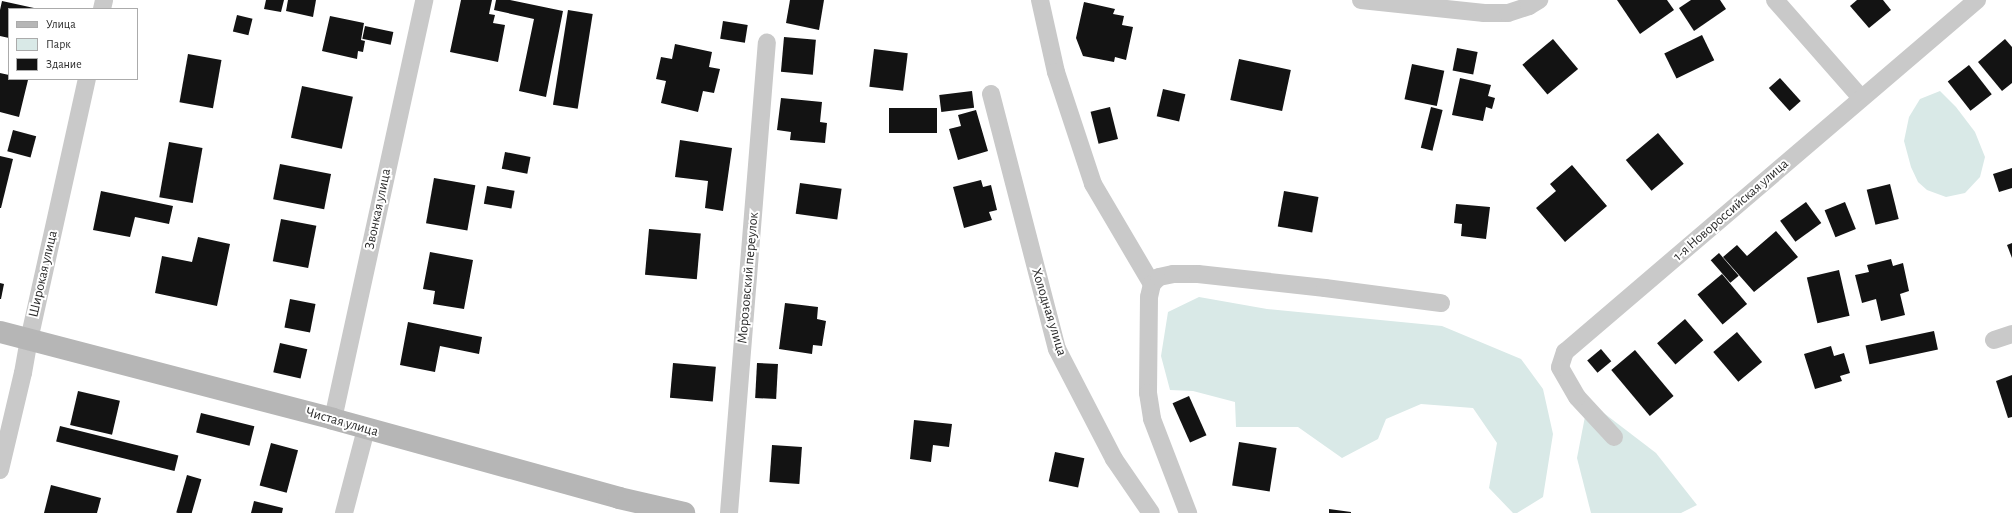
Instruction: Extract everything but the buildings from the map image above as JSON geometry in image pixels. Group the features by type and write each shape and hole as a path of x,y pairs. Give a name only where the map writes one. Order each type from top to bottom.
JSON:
{"street":[{"name":"Звонкая улица","path":"333,419 424,0"},
{"path":"1040,0 1056,72 1093,184 1152,284"},
{"path":"1361,0 1484,13 1508,13 1529,6 1539,0"},
{"path":"1775,0 1861,98"},
{"name":"1-я Новороссийская улица","path":"1614,437 1577,397 1560,367 1565,352 1977,0"},
{"name":"Морозовский переулок","path":"729,513 767,43"},
{"name":"Широкая улица","path":"0,470 24,373 29,340 87,80"},
{"name":"Холодная улица","path":"990,94 1057,349 1114,459 1151,513"},
{"path":"1188,513 1152,419 1148,393 1149,297 1152,284 1159,278 1173,274 1198,274 1441,303"},
{"name":"Чистая улица","path":"0,332 333,419 619,498 684,513"},
{"path":"1994,340 2012,334"},
{"path":"344,513 366,429"}],"green space":[{"path":"1940,91 1956,107 1975,132 1985,157 1980,177 1965,193 1946,197 1927,190 1918,182 1911,167 1904,141 1909,117 1920,99"},
{"path":"1199,297 1267,309 1442,326 1521,359 1543,389 1553,434 1543,497 1517,513 1513,513 1489,488 1497,443 1473,408 1421,404 1386,419 1378,439 1342,458 1298,427 1236,427 1235,402 1193,391 1170,390 1161,356 1168,312"},
{"path":"1588,401 1656,453 1697,505 1681,513 1591,513 1577,458"}]}
